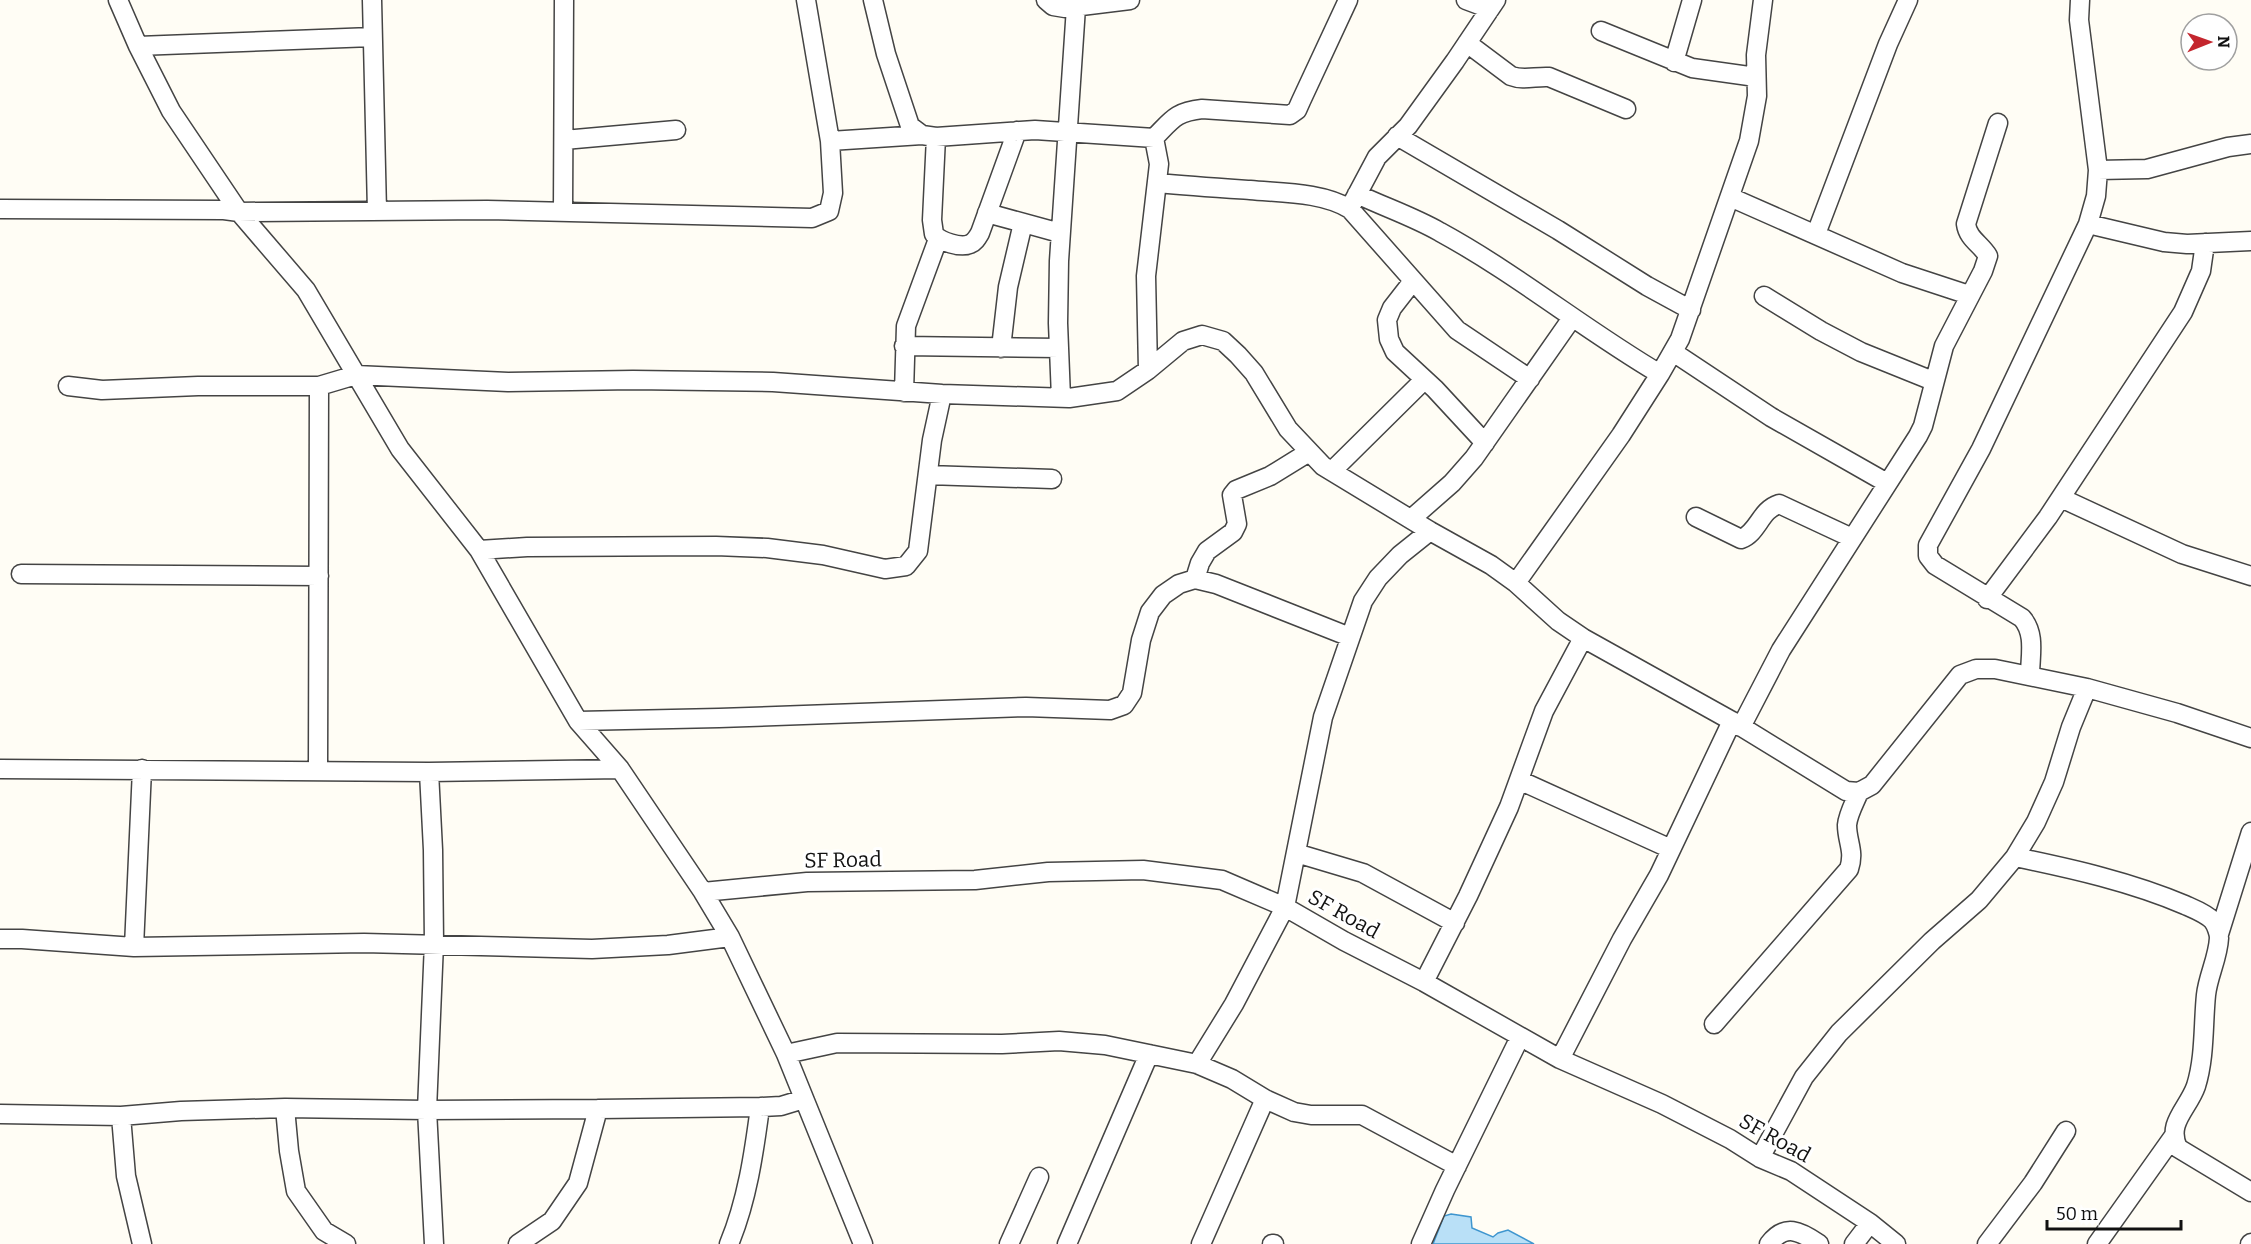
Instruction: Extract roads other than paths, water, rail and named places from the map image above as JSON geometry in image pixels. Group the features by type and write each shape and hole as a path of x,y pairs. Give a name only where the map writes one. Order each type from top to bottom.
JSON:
{"street":[{"path":"118,0 171,111 239,212 306,290 400,449 478,550 578,721 620,769 703,892 729,937 786,1054 863,1244"},
{"path":"372,0 377,211"},
{"path":"563,211 564,0"},
{"path":"0,209 99,208 239,212 563,211 812,218 830,212 833,193 830,141 806,0"},
{"path":"873,0 886,54 910,126 929,136"},
{"path":"1046,0 1053,6 1076,7 1130,0"},
{"path":"1154,138 1176,115 1190,111 1290,115 1297,110 1348,0"},
{"path":"1353,202 1377,157 1408,126 1493,5 1466,0"},
{"path":"1674,62 1692,0"},
{"path":"1516,583 1621,435 1660,374 1690,310 1749,141 1754,120 1756,56 1763,0"},
{"path":"1816,234 1888,44 1908,0"},
{"path":"2030,676 2031,637 2029,627 2022,618 1987,599 1935,565 1928,556 1928,545 1981,449 2088,224 2096,196 2098,170 2079,20 2080,0"},
{"path":"1061,398 1058,323 1060,233 1076,7"},
{"path":"1601,31 1692,68 1756,76"},
{"path":"138,46 372,37"},
{"path":"1467,43 1511,76 1519,79 1549,77 1626,110"},
{"path":"1560,1059 1659,875 1736,724 1780,650 1923,426 1944,346 1983,271 1988,256 1967,233 1966,224 1998,123"},
{"path":"564,140 676,130"},
{"path":"830,141 1017,131 1154,138"},
{"path":"929,136 934,234 938,239 966,245 972,244 980,234 1017,131"},
{"path":"1398,136 1690,310"},
{"path":"1148,370 1146,276 1159,164 1154,138"},
{"path":"2098,170 2147,169 2228,147 2251,144"},
{"path":"1158,183 1312,196 1341,203 1353,202 1438,231 1487,259 1572,318 1660,374"},
{"path":"1730,197 1902,273 1969,295"},
{"path":"1353,202 1413,281 1457,330 1530,379"},
{"path":"987,213 1060,233"},
{"path":"1001,348 1008,287 1023,223"},
{"path":"2088,224 2164,242 2251,241"},
{"path":"904,392 906,326 938,239"},
{"path":"1987,599 2061,498 2183,312 2201,271 2205,243"},
{"path":"1413,281 1392,308 1387,320 1389,339 1395,352 1485,443"},
{"path":"1764,296 1821,331 1861,352 1933,381"},
{"path":"1411,519 1452,483 1485,443 1572,318"},
{"path":"68,386 102,390 198,386 319,386 356,375 508,382 633,380 773,382 904,392 1061,398 1117,391 1148,370 1183,341 1202,335 1223,341 1254,373 1288,429 1309,452 1332,471 1491,565 1516,583 1558,621 1583,638 1736,724 1846,791 1859,792 1872,785 1960,675 1976,669 1995,669 2087,688 2176,713 2251,738"},
{"path":"904,346 1059,348"},
{"path":"1672,352 1771,417 1887,483"},
{"path":"1332,471 1424,380"},
{"path":"318,771 319,386"},
{"path":"478,550 528,547 716,546 767,548 823,555 885,569 906,566 918,551 932,440 942,394"},
{"path":"1195,579 1207,551 1233,532 1237,524 1232,495 1236,490 1270,476 1309,452"},
{"path":"928,475 1052,478"},
{"path":"2061,498 2181,554 2251,576"},
{"path":"1696,517 1741,539 1747,537 1770,506 1779,504 1852,538"},
{"path":"1197,1064 1234,1004 1285,907 1323,717 1362,601 1378,578 1400,555 1430,531"},
{"path":"21,574 318,576"},
{"path":"578,721 1026,707 1110,710 1124,705 1132,693 1141,640 1150,612 1163,595 1179,584 1195,579 1216,584 1350,637"},
{"path":"1424,982 1455,923 1509,807 1544,711 1583,638"},
{"path":"1760,1158 1804,1077 1839,1034 1932,941 1979,900 2015,857 2036,822 2054,782 2071,727 2087,688"},
{"path":"0,769 429,772 620,769"},
{"path":"134,947 141,770"},
{"path":"429,772 434,943 427,1110 434,1244"},
{"path":"1519,780 1671,849"},
{"path":"1714,1024 1849,869 1852,850 1847,825 1859,792"},
{"path":"2097,1244 2173,1137 2177,1121 2196,1086 2204,1041 2206,993 2218,949 2219,934 2251,832"},
{"path":"1296,853 1363,873 1455,923"},
{"path":"2015,857 2078,870 2159,894 2195,909 2213,920 2219,934"},
{"name":"SF Road","path":"703,892 807,882 975,880 1048,872 1143,870 1222,880 1285,907 1560,1059 1662,1104 1730,1139 1760,1158 1791,1171 1870,1223 1896,1244"},
{"path":"0,939 134,947 434,943 592,949 668,945 729,937"},
{"path":"1421,1244 1520,1037"},
{"path":"786,1054 837,1043 1002,1044 1059,1041 1105,1045 1197,1064 1232,1079 1264,1099 1294,1112 1311,1115 1362,1115 1457,1166"},
{"path":"1067,1244 1149,1054"},
{"path":"0,1114 121,1116 181,1111 285,1108 427,1110 760,1107 781,1106 804,1099"},
{"path":"1201,1244 1264,1099"},
{"path":"729,1244 737,1225 752,1163 760,1107"},
{"path":"285,1108 296,1191 324,1231 346,1244"},
{"path":"518,1244 552,1221 578,1183 598,1109"},
{"path":"121,1116 126,1176 142,1244"},
{"path":"1987,1244 2033,1183 2066,1131"},
{"path":"2173,1137 2178,1148 2251,1192"},
{"path":"1009,1244 1040,1177"},
{"path":"1854,1244 1870,1223"},
{"path":"1769,1244 1776,1235 1785,1230 1798,1232 1819,1244"}],"water":[{"path":"1451,1214 1471,1217 1472,1228 1493,1237 1508,1230 1534,1244 1433,1244 1444,1216"}]}
